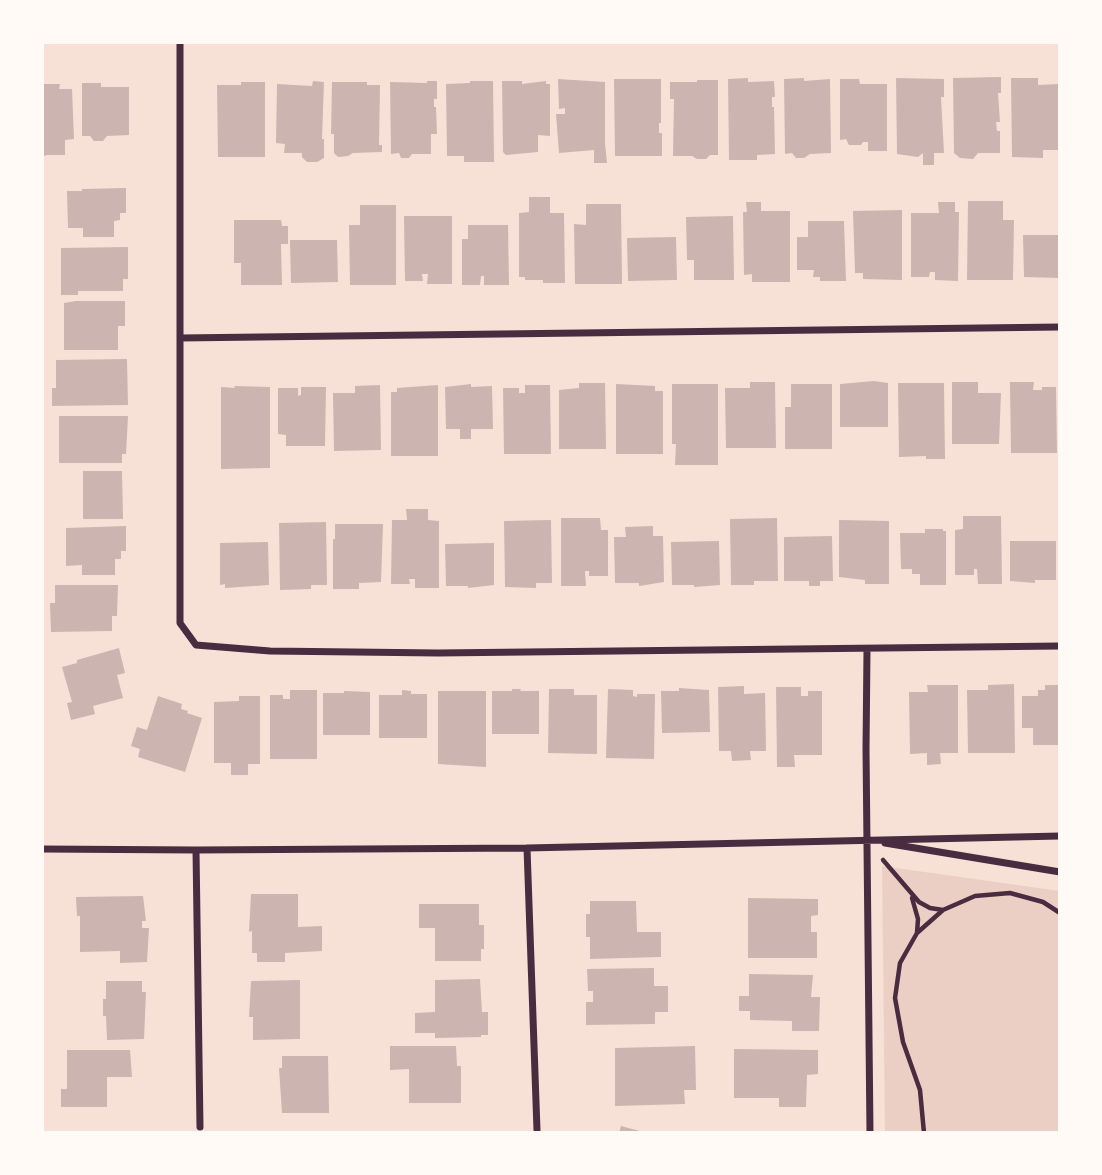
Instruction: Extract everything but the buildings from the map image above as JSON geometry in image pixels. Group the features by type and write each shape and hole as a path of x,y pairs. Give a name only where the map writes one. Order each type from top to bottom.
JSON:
{"street":[{"path":"180,42 180,623 196,645 270,651 438,653 1060,646"},
{"path":"180,338 1060,327"},
{"path":"867,650 870,1133"},
{"path":"42,849 527,848 1060,836"},
{"path":"867,840 1060,872"},
{"path":"527,848 537,1130"},
{"path":"195,850 200,1126"}],"path":[{"path":"867,840 910,894 930,908 943,910"},
{"path":"924,1133 920,1090 902,1042 894,998 900,964 917,933 943,910 975,896 1010,893 1043,902 1060,914"},
{"path":"910,894 916,906 917,933"}],"shaded area":[{"path":"882,866 1060,891 1060,1133 885,1133"}]}
